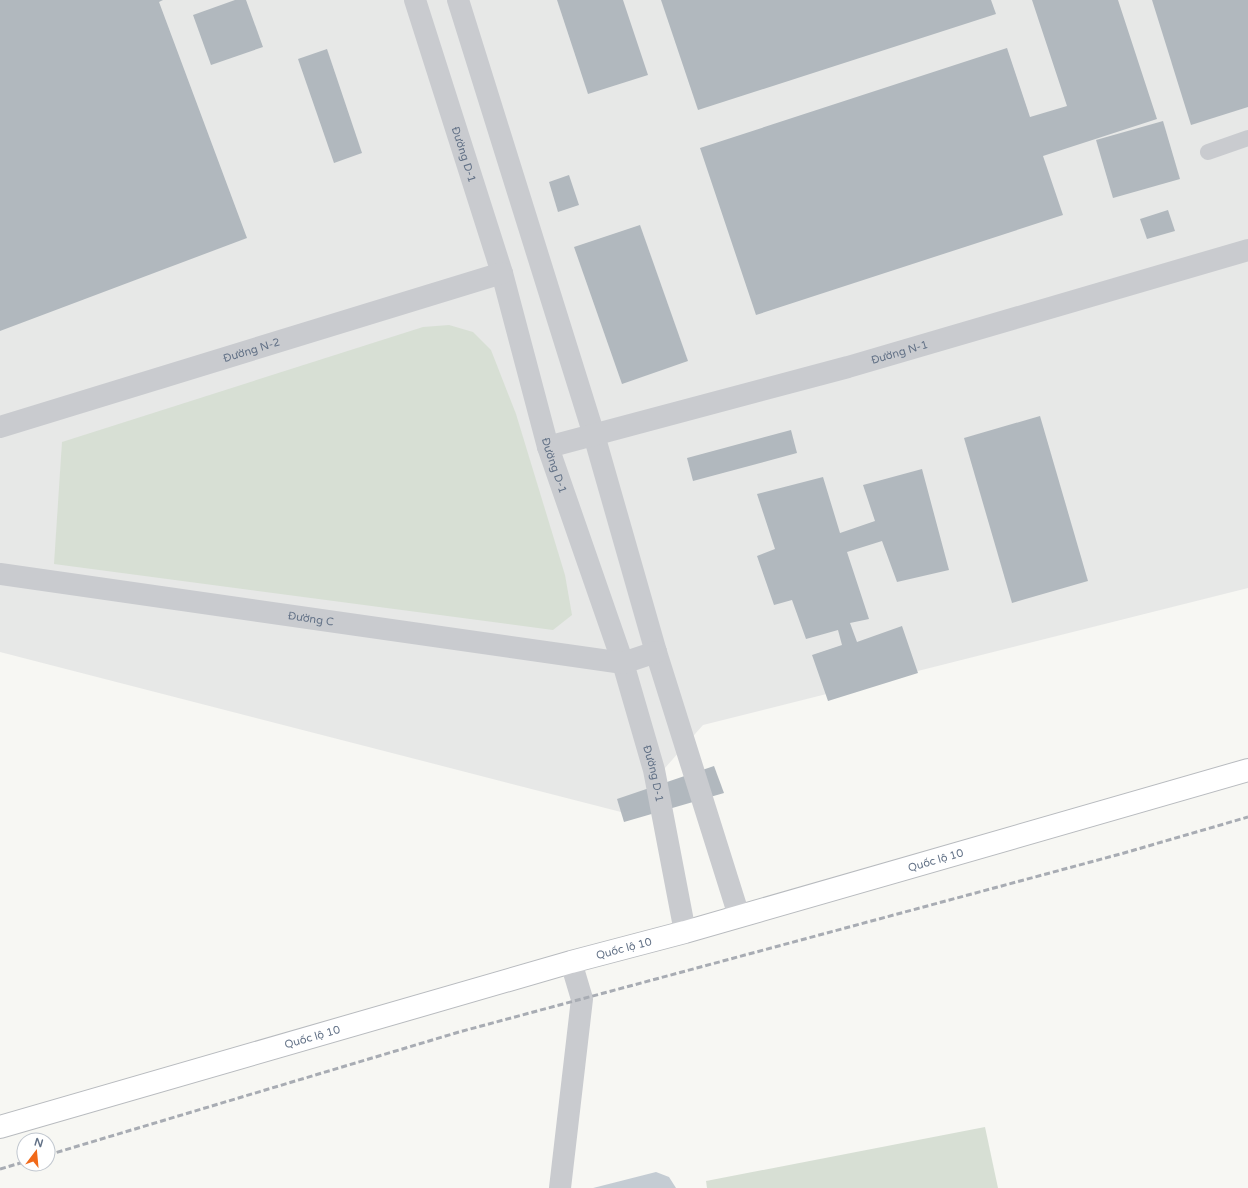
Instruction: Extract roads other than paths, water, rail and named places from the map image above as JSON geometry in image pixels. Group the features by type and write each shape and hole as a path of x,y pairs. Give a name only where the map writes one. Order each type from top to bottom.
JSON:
{"highway":[{"name":"Quốc lộ 10","path":"0,1127 571,962 685,932 1248,770"}],"street":[{"name":"Đường D-1","path":"415,0 502,273 548,447 623,662 654,770 685,932"},
{"path":"458,0 594,435 656,652 739,916"},
{"name":"Đường N-1","path":"548,447 848,367 1248,250"},
{"name":"Đường N-2","path":"0,427 502,273"},
{"name":"Đường C","path":"0,574 623,662"},
{"path":"623,662 656,652"},
{"path":"560,1188 582,999 571,962"}],"lane":[{"path":"1208,152 1248,138"}],"railway":[{"path":"56,1153 459,1032 1124,853 1248,817"},
{"path":"0,1169 16,1164"}]}
